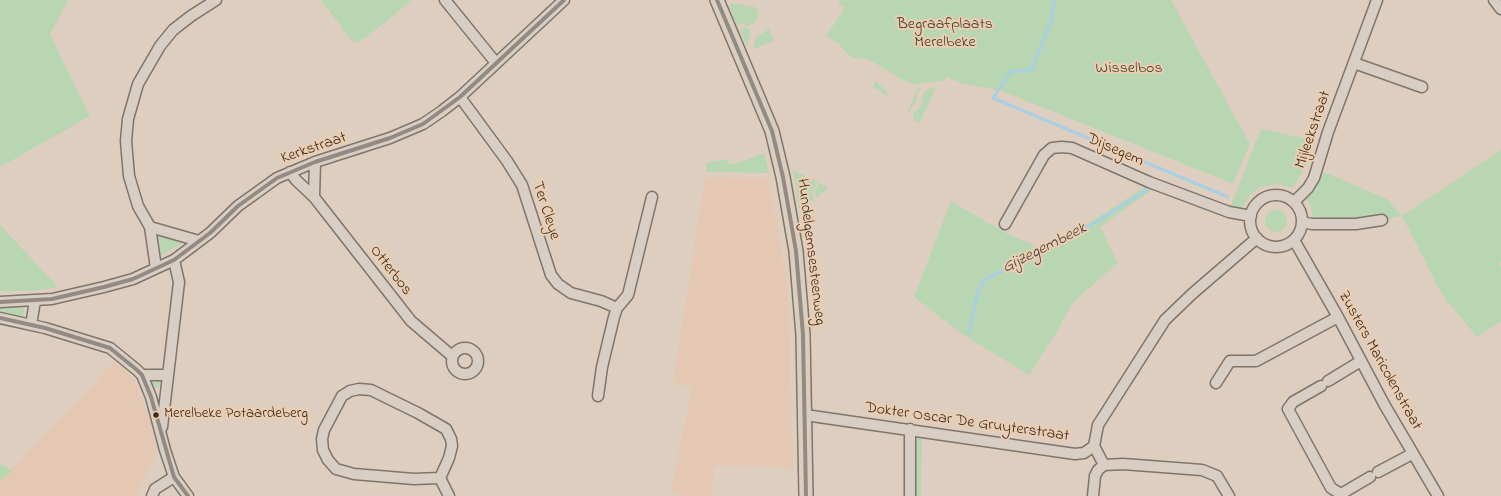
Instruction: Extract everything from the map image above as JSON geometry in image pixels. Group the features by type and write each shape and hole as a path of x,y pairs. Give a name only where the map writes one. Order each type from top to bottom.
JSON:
{"main road":[{"name":"Hundelgemsesteenweg","path":"717,0 772,131 783,177 797,258 803,335 806,496"}],"street":[{"path":"156,268 150,227 138,206 129,176 126,141 128,119 138,84 160,46 173,30 216,0"},
{"path":"444,0 496,63"},
{"name":"Kerkstraat","path":"0,302 35,301 104,288 133,279 174,260 199,241 249,197 277,178 315,162 406,132 423,124 460,97 564,0"},
{"name":"Mijleekstraat","path":"1294,202 1308,188 1314,178 1328,132 1377,0"},
{"path":"1494,0 1501,9"},
{"path":"1354,63 1422,87"},
{"name":"Ter Cleye","path":"460,97 507,161 522,185 551,275 558,284 571,293 601,301 617,308"},
{"name":"Dijsegem","path":"1005,224 1044,155 1052,148 1062,147 1072,148 1149,182 1229,212 1251,216"},
{"path":"314,196 315,162"},
{"name":"Otterbos","path":"290,172 296,180 314,196 411,321 452,356"},
{"path":"1279,195 1294,202 1301,212 1302,222 1300,232 1294,240 1285,246 1274,247 1257,238 1251,224 1251,216 1255,206 1270,196 1279,195"},
{"path":"598,396 602,367 617,308 628,295 652,197"},
{"path":"1302,222 1312,224 1356,224 1382,220"},
{"path":"150,227 199,241"},
{"path":"1104,465 1094,446 1098,426 1165,320 1186,299 1257,238"},
{"name":"Zusters Maricolenstraat","path":"1294,240 1338,317 1412,454 1438,496"},
{"path":"162,433 179,282 174,260"},
{"path":"31,324 35,301"},
{"path":"1216,383 1230,361 1256,361 1338,317"},
{"path":"0,318 31,324 110,348 124,357 142,375 151,397 174,477 188,496"},
{"path":"1361,361 1293,402 1288,410 1331,488 1341,494 1412,454"},
{"path":"142,375 168,375"},
{"path":"359,389 371,390 418,413 446,429 451,439 452,446 449,458 440,478 414,479 354,474 336,469 328,460 323,450 322,439 324,430 342,396 350,391 359,389"},
{"name":"Dokter Oscar De Gruyterstraat","path":"805,415 1075,454 1084,453 1094,446"},
{"path":"910,429 910,496"},
{"path":"1093,496 1095,476 1098,470 1104,465 1123,464 1202,470 1218,476 1229,496"},
{"path":"152,496 155,489 174,477"},
{"path":"440,478 449,496"}],"shaded area":[{"path":"705,177 769,178 788,291 793,468 715,466 711,496 682,496 671,491 692,388 673,382"},
{"path":"115,361 134,379 150,422 156,448 156,454 135,496 0,496 0,481"}],"green space":[{"path":"0,0 68,0 50,34 90,116 0,167"},
{"path":"321,0 412,0 365,38 354,43"},
{"name":"Wisselbos","path":"840,0 1171,0 1250,144 1233,184 1002,91 957,82 947,76 944,81 913,84 901,79 868,59 853,58 846,53 839,44 826,36 845,8 838,3"},
{"path":"731,3 755,7 758,10 756,22 749,25 737,25 729,6"},
{"path":"745,27 750,30 747,46 740,32"},
{"path":"769,29 774,41 753,49 756,37"},
{"path":"874,81 885,89 889,97 874,88"},
{"path":"919,88 922,88 918,92 916,101 908,113 908,110"},
{"path":"936,88 920,122 916,123 913,117 914,112 921,106 924,92 929,89"},
{"path":"1261,129 1312,140 1306,165 1293,188 1278,184 1261,187 1249,195 1242,208 1236,208 1231,206"},
{"path":"1501,150 1501,262 1499,263 1501,267 1501,321 1477,337 1441,293 1402,216"},
{"path":"764,153 769,173 706,172 706,163 728,159 729,164 735,164"},
{"path":"793,170 805,176 802,197 798,204"},
{"path":"1324,172 1387,199 1402,216 1389,219 1381,213 1352,220 1314,219 1311,207 1306,198"},
{"path":"806,177 818,182 813,190 814,199 799,210 798,207 803,198"},
{"path":"819,183 829,188 816,198 815,191"},
{"path":"1145,187 1152,190 1100,227 1118,263 1073,302 1056,333 1029,375 962,334 914,297 951,201 1004,232 1040,248 1080,229"},
{"path":"1276,210 1280,211 1286,217 1286,225 1280,231 1276,232 1272,231 1266,225 1265,221 1266,217 1272,211"},
{"path":"0,225 58,287 33,291 0,291"},
{"path":"159,235 184,242 159,257 155,237"},
{"path":"0,305 20,306 24,310 24,314 20,318 0,315"},
{"path":"150,379 161,379 160,386 151,390 149,383"},
{"path":"917,438 922,438 921,496 913,496 913,441"},
{"path":"0,463 12,471 0,481"}],"waterway":[{"path":"1054,0 1051,22 1031,70 1011,72 993,98 1228,197"},
{"name":"Gijzegembeek","path":"969,332 978,291 986,279 1093,224 1145,191 1147,184"}],"transit line":[{"path":"0,302 52,299 104,287 133,279 174,260 210,233 238,206 277,178 315,162 390,138 423,124 460,97 564,0"},
{"path":"717,0 772,131 783,177 796,251 803,335 806,496"},
{"path":"0,318 45,328 110,348 137,370 142,375 151,397 174,477 188,496"}],"place":[{"name":"Merelbeke Potaardeberg","path":"156,415"}],"park label":[{"name":"Begraafplaats Merelbeke","path":"945,34"}]}
